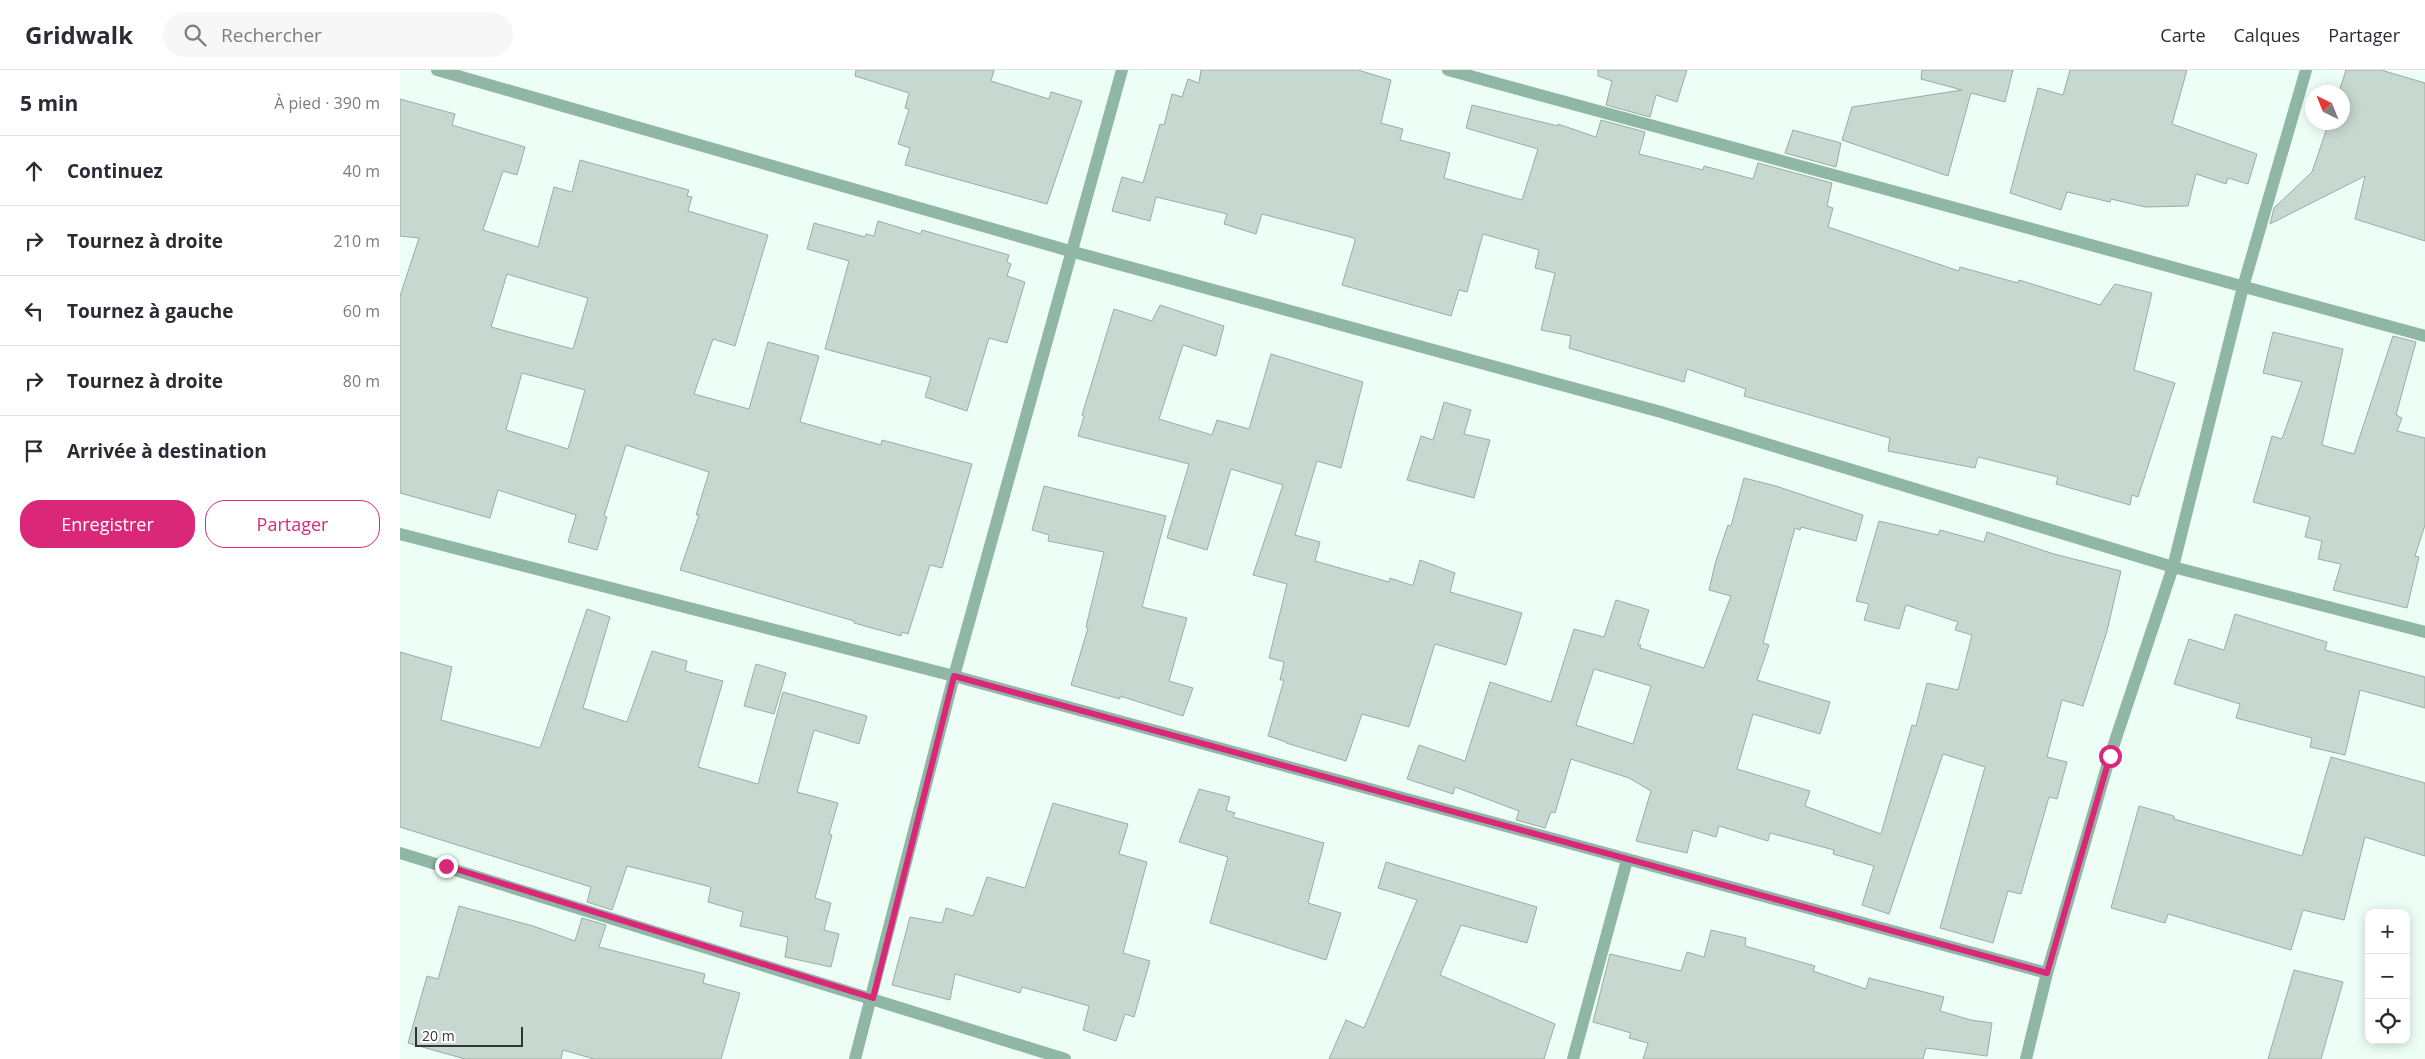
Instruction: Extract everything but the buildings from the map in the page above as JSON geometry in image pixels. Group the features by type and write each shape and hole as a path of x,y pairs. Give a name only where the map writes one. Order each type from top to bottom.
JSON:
{"street":[{"path":"437,70 1070,251 1661,412 2173,567 2425,632"},
{"path":"855,1059 873,998 954,676 1070,251 1122,70"},
{"path":"1448,70 2425,336"},
{"path":"2026,1059 2047,973 2110,756 2173,567 2243,287 2306,70"},
{"path":"400,534 954,676 2047,973"},
{"path":"400,853 1065,1059"},
{"path":"1573,1059 1627,860"}],"route":[{"path":"446,866 873,998 954,676 2047,973 2110,756"}]}
